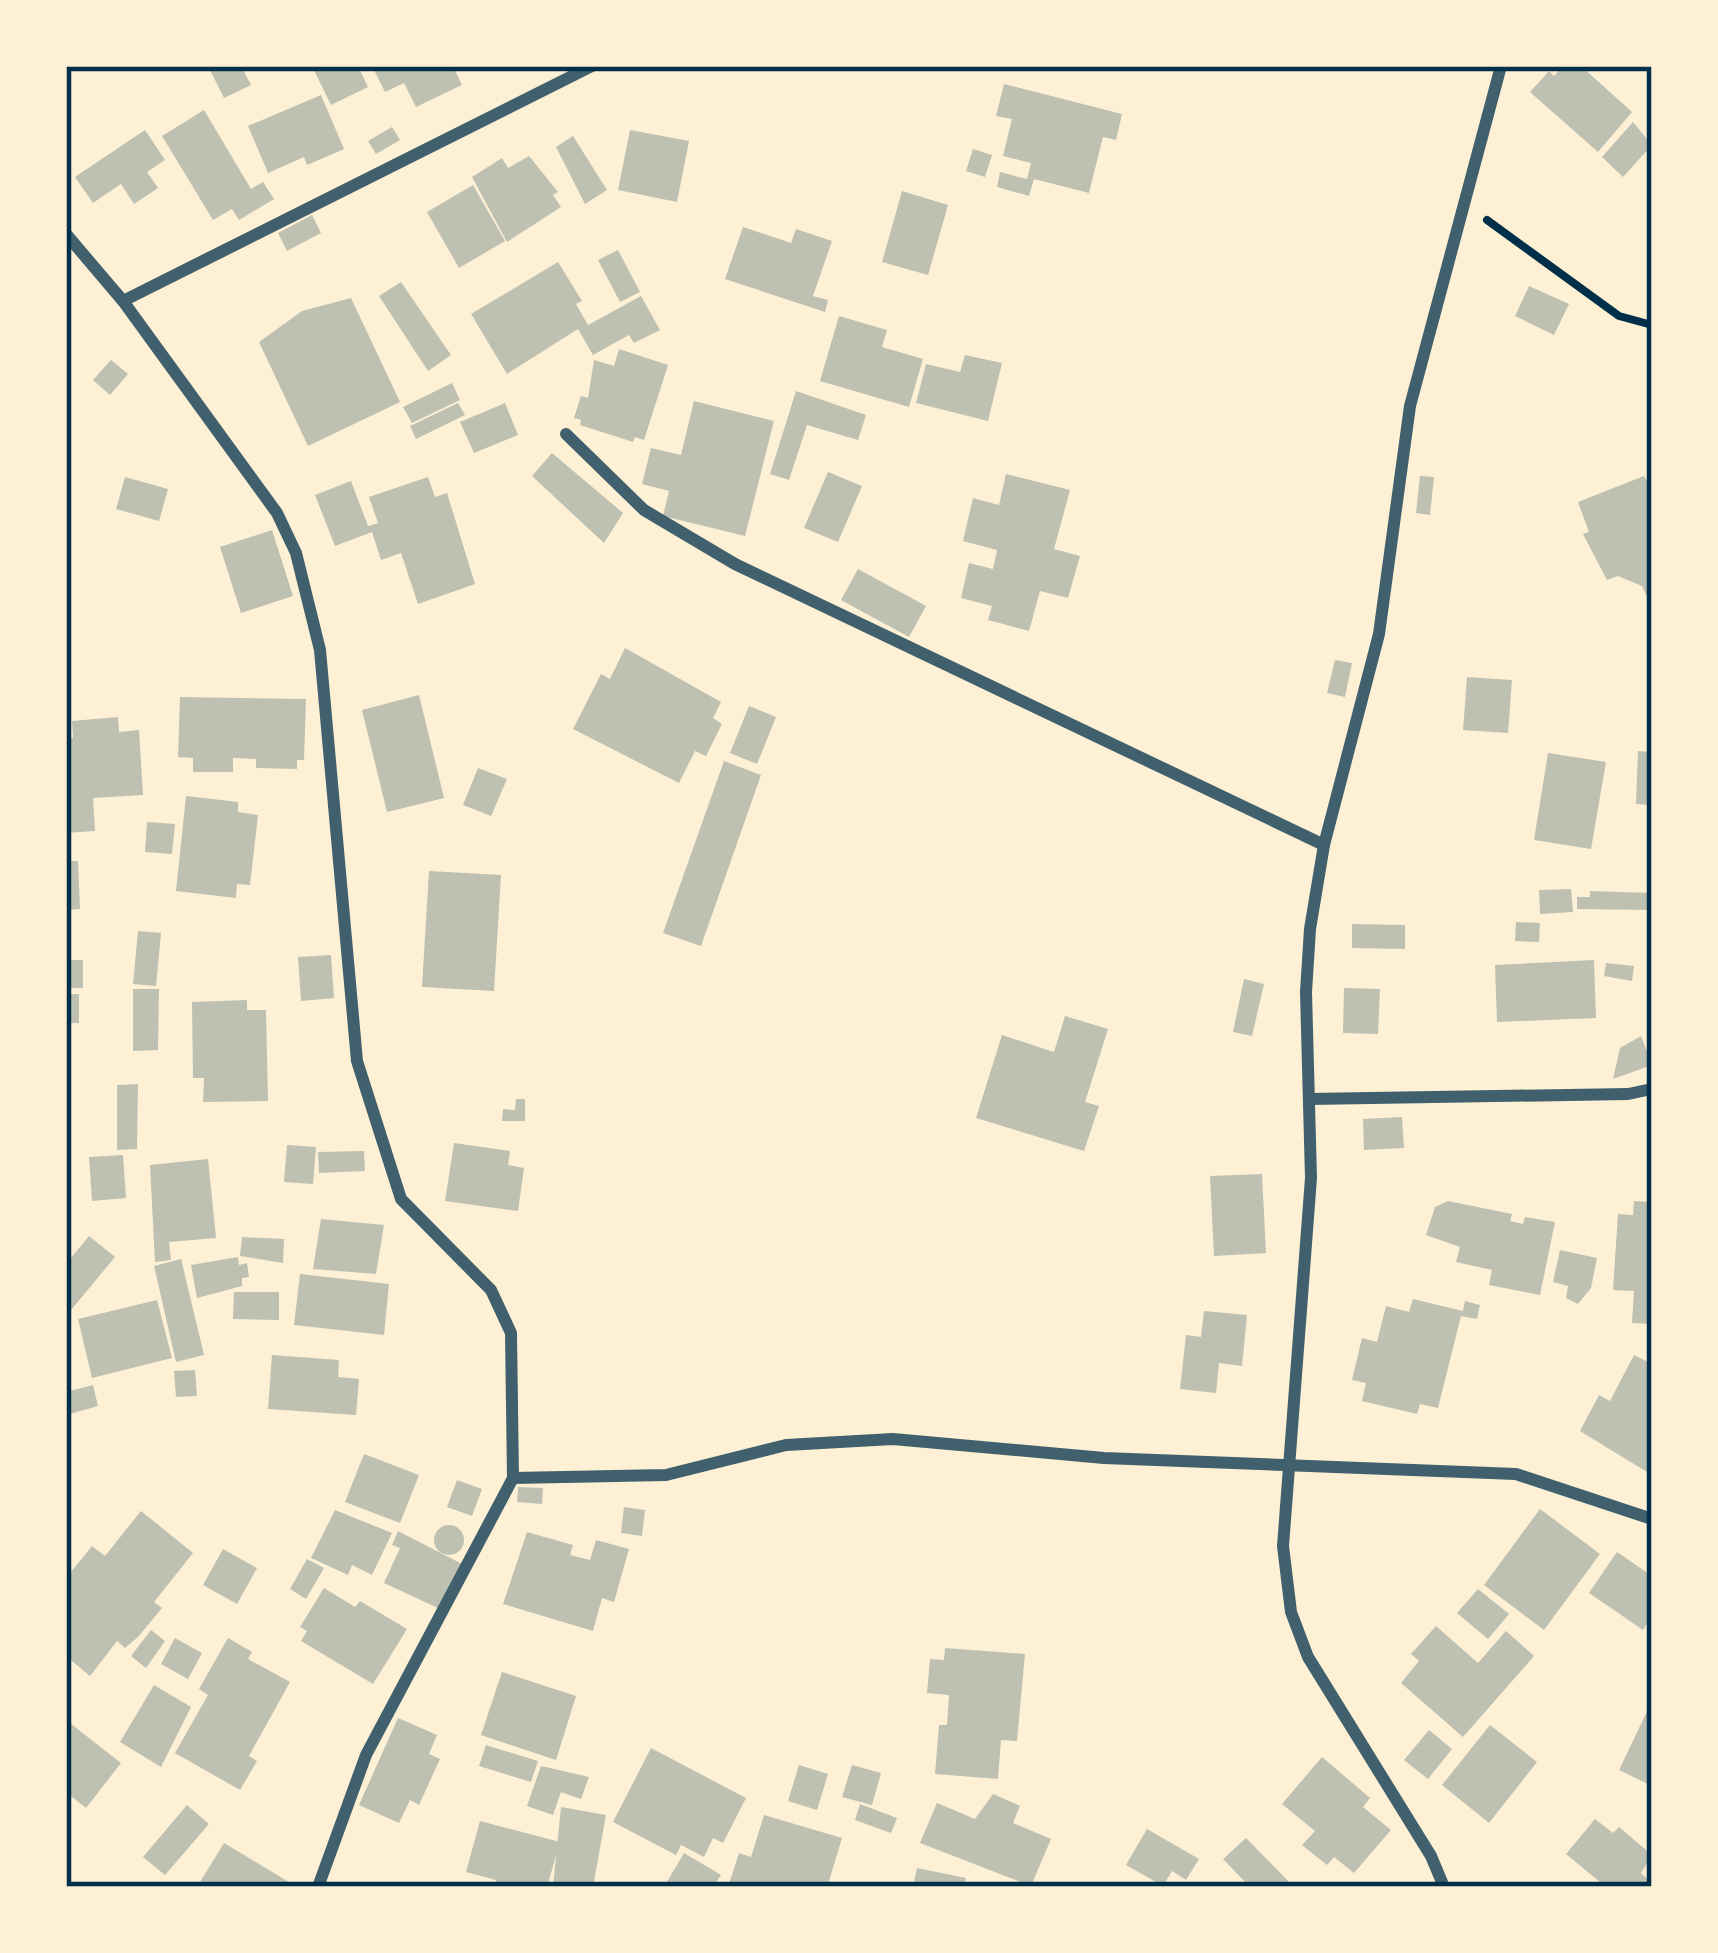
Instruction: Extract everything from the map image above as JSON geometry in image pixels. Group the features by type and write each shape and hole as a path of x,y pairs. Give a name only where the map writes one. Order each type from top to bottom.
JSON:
{"street":[{"path":"123,302 592,66"},
{"path":"1444,1887 1431,1856 1308,1657 1292,1612 1283,1546 1310,1196 1307,971 1324,845 1379,634 1410,406 1501,66"},
{"path":"66,234 123,302 277,513 296,553 316,618 357,1061 401,1198 504,1310 512,1333 513,1478 366,1755 318,1887"},
{"path":"566,434 644,510 734,564 1324,845"},
{"path":"1309,1099 1628,1094 1652,1089"},
{"path":"513,1478 666,1475 786,1445 892,1439 1290,1468 1516,1474 1652,1520"}],"path":[{"path":"1466,206 1619,316 1652,325"}],"building":[{"path":"208,66 241,66 251,85 224,98"},
{"path":"312,66 358,66 368,87 331,105"},
{"path":"372,66 453,66 462,85 416,107 404,83 385,92"},
{"path":"1563,66 1581,66 1632,112 1598,152 1530,92 1549,71 1554,76"},
{"path":"1004,84 1122,114 1116,140 1103,137 1089,193 1034,179 1029,196 997,187 1000,172 1027,179 1031,163 1003,156 1012,119 996,116"},
{"path":"321,95 344,149 307,165 304,157 268,173 248,126"},
{"path":"204,110 251,189 263,182 274,199 239,220 232,209 213,220 162,136"},
{"path":"1633,122 1652,145 1623,177 1602,157"},
{"path":"392,127 400,140 376,154 368,141"},
{"path":"145,130 165,160 147,172 158,188 134,204 121,184 93,203 75,177"},
{"path":"630,130 689,141 677,202 618,190"},
{"path":"573,136 607,190 585,204 556,147"},
{"path":"973,149 992,155 985,177 966,171"},
{"path":"529,156 558,192 553,195 561,207 507,242 472,177 502,158 508,168"},
{"path":"473,185 505,241 459,268 427,212"},
{"path":"902,191 948,205 928,275 882,262"},
{"path":"312,215 321,233 287,251 278,233"},
{"path":"743,227 791,243 796,229 832,241 813,296 828,300 825,312 725,279"},
{"path":"618,250 640,292 620,302 598,260"},
{"path":"558,262 582,301 576,304 588,325 641,296 660,330 634,343 629,335 593,355 578,329 507,374 471,314"},
{"path":"401,282 451,355 428,371 379,296"},
{"path":"1529,286 1569,304 1554,335 1515,316"},
{"path":"351,298 400,402 308,446 259,342 302,311"},
{"path":"839,316 887,330 882,347 923,359 909,407 820,381"},
{"path":"619,349 668,365 644,440 635,437 633,442 580,425 581,420 574,418 581,396 588,398 594,360 614,366"},
{"path":"965,355 1002,363 988,421 916,403 926,364 960,372"},
{"path":"111,360 128,374 110,395 93,380"},
{"path":"452,383 460,400 412,423 403,407"},
{"path":"796,391 866,415 858,440 807,425 789,480 770,474"},
{"path":"694,401 774,421 745,536 663,516 669,491 642,484 651,448 681,455"},
{"path":"458,403 465,415 416,439 410,426"},
{"path":"505,403 518,435 474,453 460,422"},
{"path":"552,453 623,513 604,543 532,476"},
{"path":"828,472 862,486 838,542 804,528"},
{"path":"1006,474 1070,490 1054,549 1080,556 1068,598 1040,591 1029,631 988,620 992,606 961,598 969,563 993,569 997,550 963,541 973,498 999,505"},
{"path":"1420,476 1434,477 1430,515 1416,513"},
{"path":"1644,476 1652,490 1652,607 1642,586 1618,576 1607,580 1583,534 1589,532 1578,502"},
{"path":"125,477 168,489 159,521 116,509"},
{"path":"428,477 435,497 447,493 475,584 418,604 401,553 381,560 372,532 335,546 315,495 351,481 368,526 378,523 369,497"},
{"path":"272,530 293,596 241,613 220,547"},
{"path":"858,569 926,606 909,637 841,600"},
{"path":"625,648 721,702 713,718 722,724 706,756 695,751 679,783 573,729 601,674 610,679"},
{"path":"1335,660 1352,663 1345,697 1327,693"},
{"path":"1467,677 1512,680 1508,733 1463,730"},
{"path":"419,695 444,798 387,812 362,710"},
{"path":"180,697 306,699 304,760 297,760 297,769 256,768 256,759 233,758 233,772 193,772 193,758 178,757"},
{"path":"749,706 776,717 757,764 730,753"},
{"path":"118,717 119,732 139,730 143,795 93,798 95,831 66,833 66,739 73,738 72,721"},
{"path":"1638,751 1652,752 1652,805 1636,804"},
{"path":"1548,753 1606,762 1591,849 1534,840"},
{"path":"724,761 761,775 701,946 663,933"},
{"path":"478,768 507,779 491,816 463,805"},
{"path":"186,796 238,802 238,812 258,815 250,885 237,884 236,898 176,891"},
{"path":"147,822 175,824 172,854 145,852"},
{"path":"66,861 78,861 80,909 66,910"},
{"path":"429,871 501,875 494,991 422,987"},
{"path":"1571,889 1573,912 1540,914 1539,890"},
{"path":"1590,891 1651,893 1651,910 1577,909 1577,897 1590,897"},
{"path":"1516,922 1540,923 1539,942 1515,941"},
{"path":"1352,924 1405,925 1405,949 1352,948"},
{"path":"138,931 161,933 156,986 133,984"},
{"path":"331,955 334,998 301,1001 298,957"},
{"path":"66,960 83,960 83,988 66,988"},
{"path":"1594,960 1596,1018 1497,1022 1495,965"},
{"path":"1606,963 1634,966 1632,981 1604,976"},
{"path":"1244,979 1264,984 1252,1036 1233,1032"},
{"path":"1344,988 1380,989 1378,1034 1343,1033"},
{"path":"133,989 159,989 158,1050 133,1051"},
{"path":"66,994 79,994 79,1023 66,1023"},
{"path":"247,1000 247,1010 266,1010 268,1101 203,1102 204,1078 193,1078 192,1002"},
{"path":"1065,1016 1108,1029 1085,1102 1099,1106 1084,1151 976,1118 1002,1035 1054,1052"},
{"path":"1641,1036 1652,1065 1613,1079 1620,1048"},
{"path":"138,1084 137,1149 117,1150 117,1085"},
{"path":"516,1099 525,1099 525,1121 502,1121 503,1109 515,1110"},
{"path":"1402,1117 1404,1148 1364,1150 1363,1119"},
{"path":"454,1143 510,1151 508,1165 524,1168 518,1211 445,1201"},
{"path":"287,1145 316,1147 313,1184 284,1182"},
{"path":"364,1151 365,1171 319,1173 318,1152"},
{"path":"123,1155 126,1198 92,1201 89,1157"},
{"path":"208,1159 216,1238 169,1242 171,1260 155,1262 150,1165"},
{"path":"1262,1174 1266,1253 1214,1256 1210,1176"},
{"path":"1448,1201 1512,1214 1510,1221 1523,1224 1525,1217 1555,1222 1540,1295 1489,1285 1492,1270 1456,1262 1460,1247 1426,1235 1435,1207"},
{"path":"1634,1201 1652,1202 1652,1324 1632,1323 1634,1291 1613,1290 1618,1214 1633,1215"},
{"path":"321,1219 384,1225 376,1274 313,1269"},
{"path":"89,1236 115,1257 66,1316 66,1264"},
{"path":"242,1237 284,1239 283,1263 240,1256"},
{"path":"1560,1250 1597,1258 1591,1288 1578,1304 1566,1298 1568,1286 1553,1282"},
{"path":"238,1257 239,1265 247,1263 249,1277 242,1278 242,1286 197,1298 191,1265"},
{"path":"181,1259 204,1355 176,1362 154,1266"},
{"path":"300,1274 389,1284 384,1335 294,1325"},
{"path":"234,1292 279,1292 279,1320 233,1319"},
{"path":"1413,1299 1463,1311 1465,1301 1480,1305 1477,1319 1461,1316 1438,1408 1420,1404 1417,1414 1362,1401 1366,1383 1352,1380 1362,1338 1377,1342 1386,1306 1409,1312"},
{"path":"157,1300 172,1358 92,1378 78,1319"},
{"path":"1204,1311 1247,1315 1242,1366 1219,1363 1216,1393 1180,1389 1186,1335 1201,1337"},
{"path":"272,1355 339,1360 338,1377 359,1379 356,1415 268,1409"},
{"path":"1634,1355 1652,1364 1652,1463 1647,1472 1580,1431 1599,1395 1610,1401"},
{"path":"195,1370 197,1396 176,1397 174,1371"},
{"path":"93,1385 98,1406 66,1415 66,1392"},
{"path":"364,1454 419,1475 400,1523 345,1502"},
{"path":"457,1480 482,1489 472,1516 447,1507"},
{"path":"518,1487 543,1488 542,1504 517,1502"},
{"path":"624,1507 645,1510 642,1536 621,1533"},
{"path":"1540,1509 1600,1554 1544,1630 1484,1585"},
{"path":"335,1510 392,1533 372,1575 352,1565 348,1575 311,1558"},
{"path":"141,1511 193,1553 154,1602 162,1608 138,1637 125,1648 117,1641 90,1676 66,1656 66,1613 71,1607 66,1603 66,1578 92,1546 105,1556"},
{"path":"449,1525 460,1529 464,1540 460,1551 449,1555 438,1551 434,1540 438,1529"},
{"path":"398,1531 462,1564 440,1609 384,1583 400,1548 392,1545"},
{"path":"527,1532 573,1545 570,1555 590,1560 596,1540 629,1549 614,1602 602,1598 593,1631 503,1604"},
{"path":"223,1549 257,1568 237,1604 203,1585"},
{"path":"1617,1552 1652,1576 1652,1616 1643,1630 1589,1593"},
{"path":"307,1559 324,1568 306,1599 290,1589"},
{"path":"324,1588 355,1607 360,1601 407,1629 373,1684 301,1641 307,1631 300,1627"},
{"path":"1478,1589 1509,1614 1488,1639 1457,1613"},
{"path":"1436,1626 1478,1663 1506,1631 1534,1656 1463,1737 1401,1683 1419,1661 1411,1654"},
{"path":"151,1630 165,1641 146,1668 131,1656"},
{"path":"175,1638 202,1653 188,1679 161,1664"},
{"path":"228,1638 252,1652 248,1659 290,1682 249,1756 257,1761 240,1790 175,1753 208,1695 199,1689"},
{"path":"945,1648 1025,1654 1017,1741 1001,1740 998,1779 935,1774 939,1725 947,1725 949,1695 927,1693 930,1659 944,1660"},
{"path":"502,1672 576,1696 556,1760 481,1735"},
{"path":"154,1685 191,1707 161,1767 120,1742"},
{"path":"1652,1701 1652,1786 1619,1770"},
{"path":"398,1718 437,1735 429,1754 440,1759 419,1805 410,1800 399,1823 359,1805"},
{"path":"66,1720 121,1763 86,1808 66,1792"},
{"path":"1490,1725 1537,1762 1489,1823 1442,1785"},
{"path":"1429,1730 1452,1749 1428,1779 1404,1760"},
{"path":"486,1745 538,1761 531,1782 479,1766"},
{"path":"651,1748 746,1798 723,1843 713,1838 704,1857 681,1845 676,1855 613,1822"},
{"path":"1322,1757 1370,1798 1363,1807 1391,1830 1354,1873 1334,1857 1327,1865 1302,1845 1315,1831 1282,1804"},
{"path":"799,1765 828,1774 817,1810 788,1801"},
{"path":"852,1765 881,1773 872,1805 842,1797"},
{"path":"541,1766 589,1777 581,1799 561,1792 553,1815 527,1806"},
{"path":"993,1794 1020,1806 1013,1823 1051,1839 1031,1886 920,1843 937,1803 975,1819"},
{"path":"860,1804 897,1818 891,1833 855,1820"},
{"path":"187,1805 209,1824 165,1875 143,1857"},
{"path":"561,1807 606,1815 593,1887 553,1887"},
{"path":"764,1815 842,1838 829,1881 846,1887 728,1887 739,1853 751,1857"},
{"path":"1595,1819 1613,1833 1619,1827 1652,1855 1641,1873 1651,1882 1646,1887 1606,1887 1566,1854"},
{"path":"480,1821 560,1842 547,1887 495,1887 496,1880 466,1872"},
{"path":"1147,1829 1199,1859 1186,1880 1172,1871 1163,1886 1126,1865"},
{"path":"1246,1838 1294,1887 1250,1887 1223,1859"},
{"path":"224,1843 297,1887 197,1887"},
{"path":"684,1853 721,1875 713,1887 664,1887"},
{"path":"917,1868 966,1878 964,1887 913,1887"}]}
